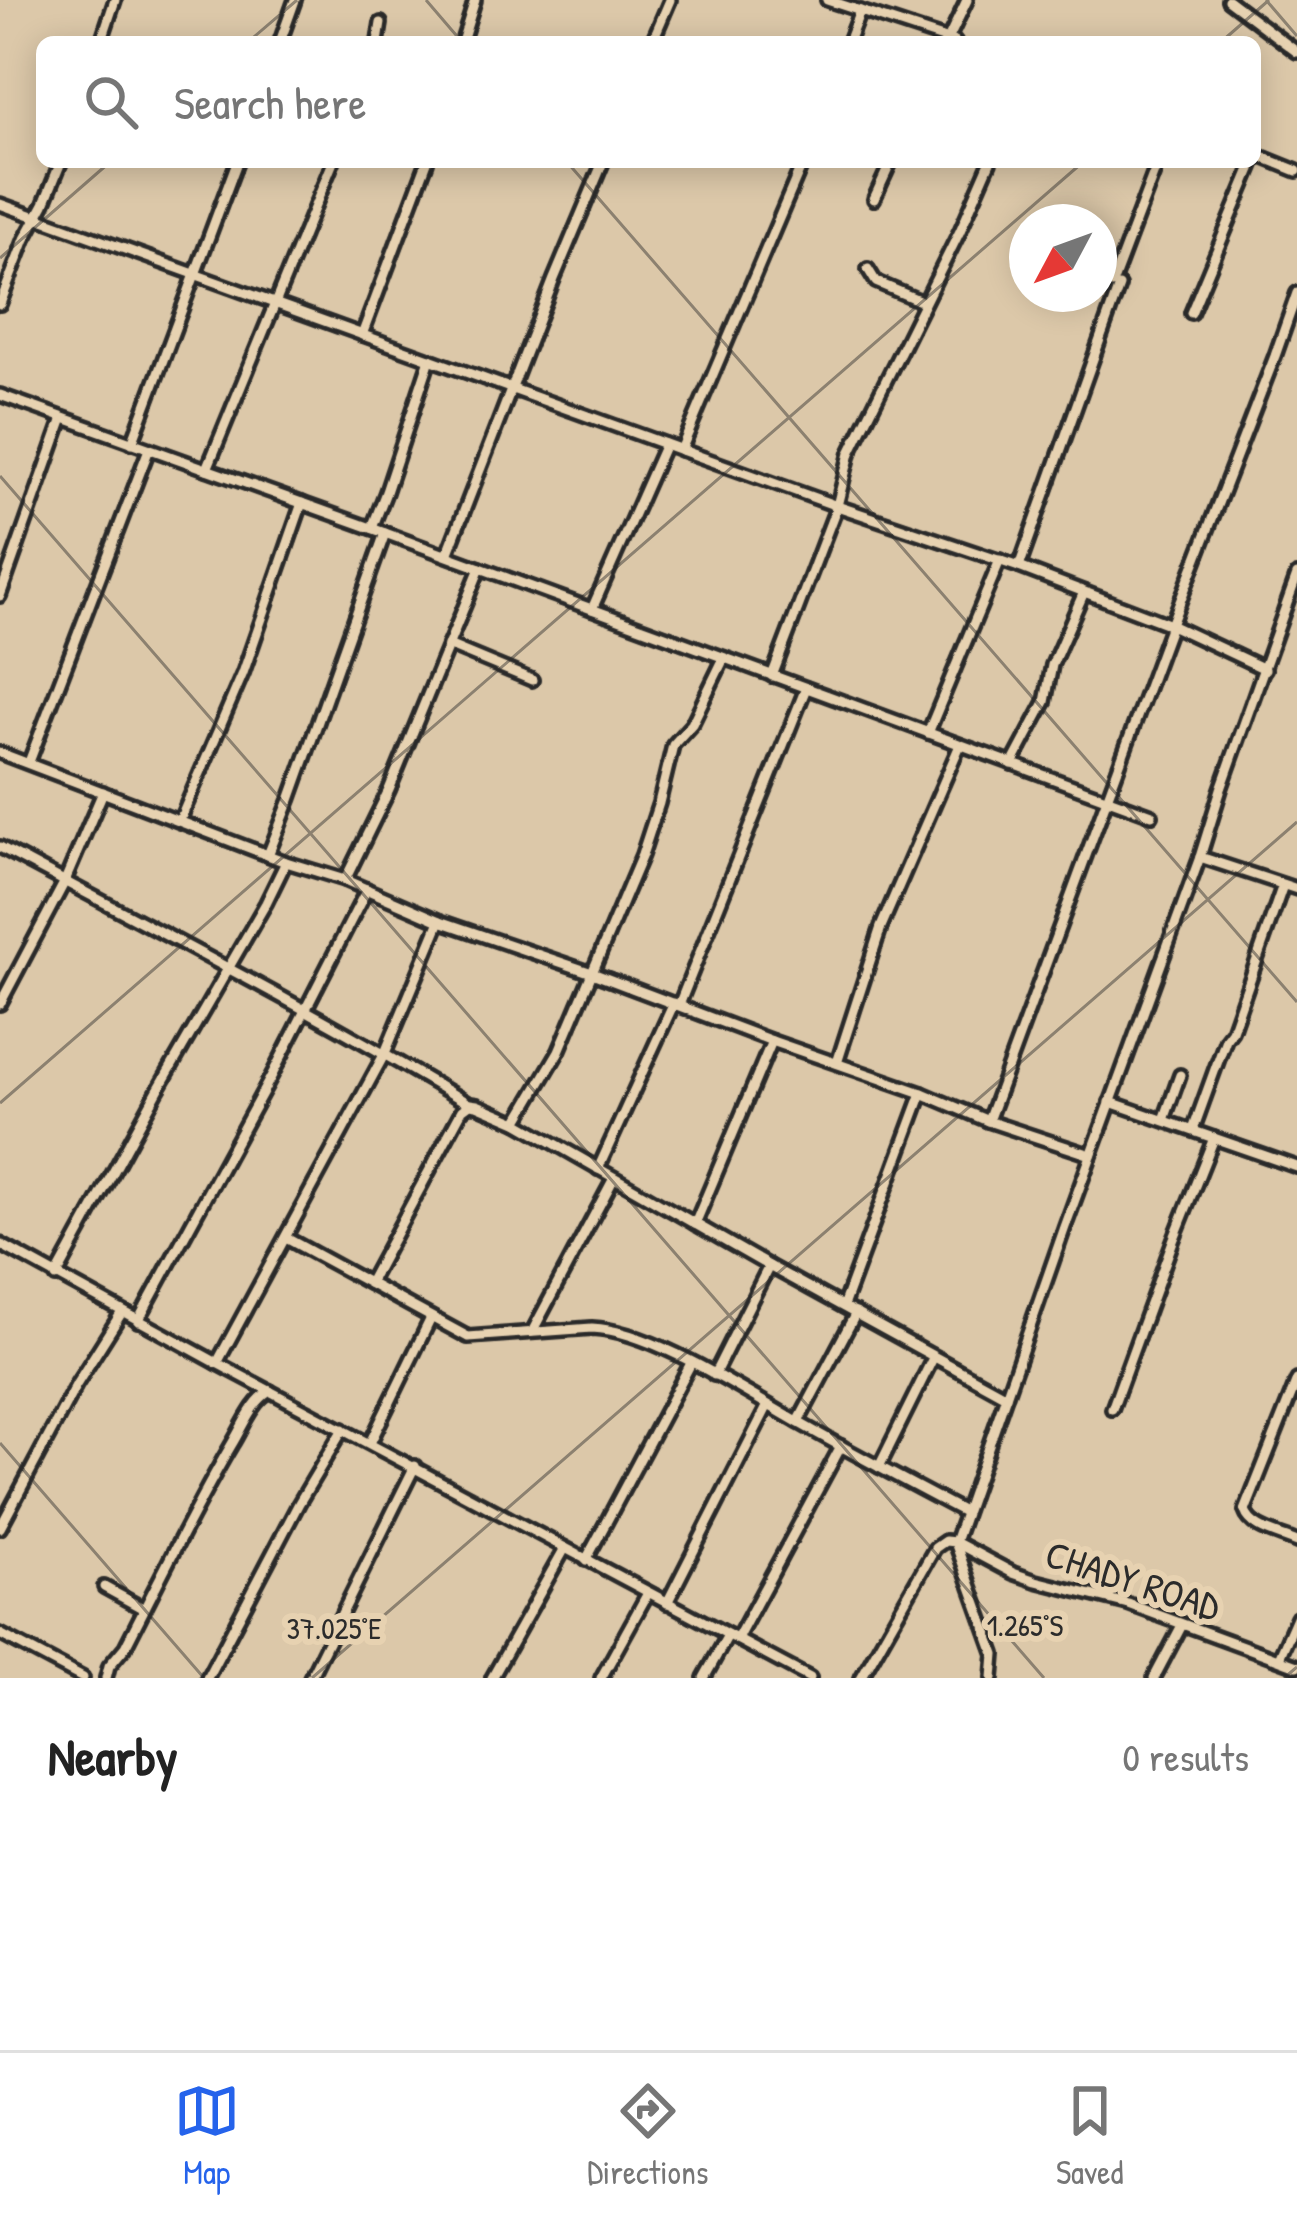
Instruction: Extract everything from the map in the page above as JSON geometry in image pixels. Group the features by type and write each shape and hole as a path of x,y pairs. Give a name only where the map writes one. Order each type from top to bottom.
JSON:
{"street":[{"path":"103,36 115,0"},
{"path":"282,36 295,0"},
{"path":"464,36 475,0"},
{"path":"655,36 670,0"},
{"path":"827,0 935,36"},
{"path":"952,36 967,0"},
{"path":"1228,0 1297,52"},
{"path":"850,36 860,11"},
{"path":"379,36 381,23"},
{"path":"1261,160 1297,171"},
{"path":"0,304 58,168"},
{"path":"132,443 235,168"},
{"path":"207,470 330,168"},
{"path":"362,335 425,168"},
{"path":"447,555 600,168"},
{"path":"681,450 799,168"},
{"path":"874,199 888,168"},
{"path":"772,676 837,506 850,453 987,168"},
{"path":"1019,567 1156,168"},
{"path":"1191,313 1251,168"},
{"path":"0,203 837,506 1000,560 1172,625 1265,669"},
{"path":"868,268 876,282 923,302"},
{"path":"988,1121 1297,293"},
{"path":"1281,341 1297,348"},
{"path":"372,528 430,359"},
{"path":"0,395 1152,814"},
{"path":"0,596 63,418"},
{"path":"592,609 665,444"},
{"path":"28,762 149,449"},
{"path":"180,820 243,673 302,503"},
{"path":"268,855 385,532"},
{"path":"928,733 1000,560"},
{"path":"345,880 389,790 480,568"},
{"path":"993,1678 995,1654 955,1542 1297,575"},
{"path":"1012,764 1045,702 1052,665 1084,592"},
{"path":"448,645 532,680"},
{"path":"517,1122 559,1051 642,855 673,745 692,724 724,658"},
{"path":"598,1168 676,1004 806,688"},
{"path":"837,1063 881,927 960,745"},
{"path":"0,753 345,880 440,921 1091,1155"},
{"path":"0,1004 64,883 103,793"},
{"path":"0,847 230,967 470,1104 517,1122 1006,1396"},
{"path":"1200,857 1297,889"},
{"path":"56,1277 286,862"},
{"path":"1193,1130 1283,884"},
{"path":"138,1321 367,890"},
{"path":"217,1364 386,1053 440,921"},
{"path":"695,1224 772,1041"},
{"path":"1164,1120 1180,1075"},
{"path":"843,1306 922,1093"},
{"path":"1110,1102 1297,1167"},
{"path":"368,1283 462,1109 470,1104"},
{"path":"1112,1409 1214,1138"},
{"path":"532,1332 614,1178"},
{"path":"286,1238 476,1338 612,1328 629,1333 964,1512"},
{"path":"0,1244 810,1678"},
{"path":"714,1375 769,1267"},
{"path":"0,1528 76,1384 122,1312"},
{"path":"798,1422 856,1313"},
{"path":"370,1442 431,1318"},
{"path":"879,1467 933,1358"},
{"path":"586,1560 691,1364"},
{"path":"1297,1380 1245,1511 1253,1524 1297,1542"},
{"path":"106,1678 256,1403 270,1391"},
{"path":"667,1603 768,1405"},
{"path":"206,1678 343,1429"},
{"path":"704,1678 841,1446"},
{"path":"310,1678 415,1466"},
{"path":"862,1678 935,1548 945,1541 955,1542"},
{"name":"CHADY ROAD","path":"955,1542 1013,1573 1128,1604 1297,1666"},
{"path":"493,1678 565,1548"},
{"path":"104,1587 144,1609"},
{"path":"601,1678 648,1593"},
{"path":"1279,1658 1297,1617"},
{"path":"1154,1678 1182,1625"},
{"path":"0,1634 83,1678"}]}
